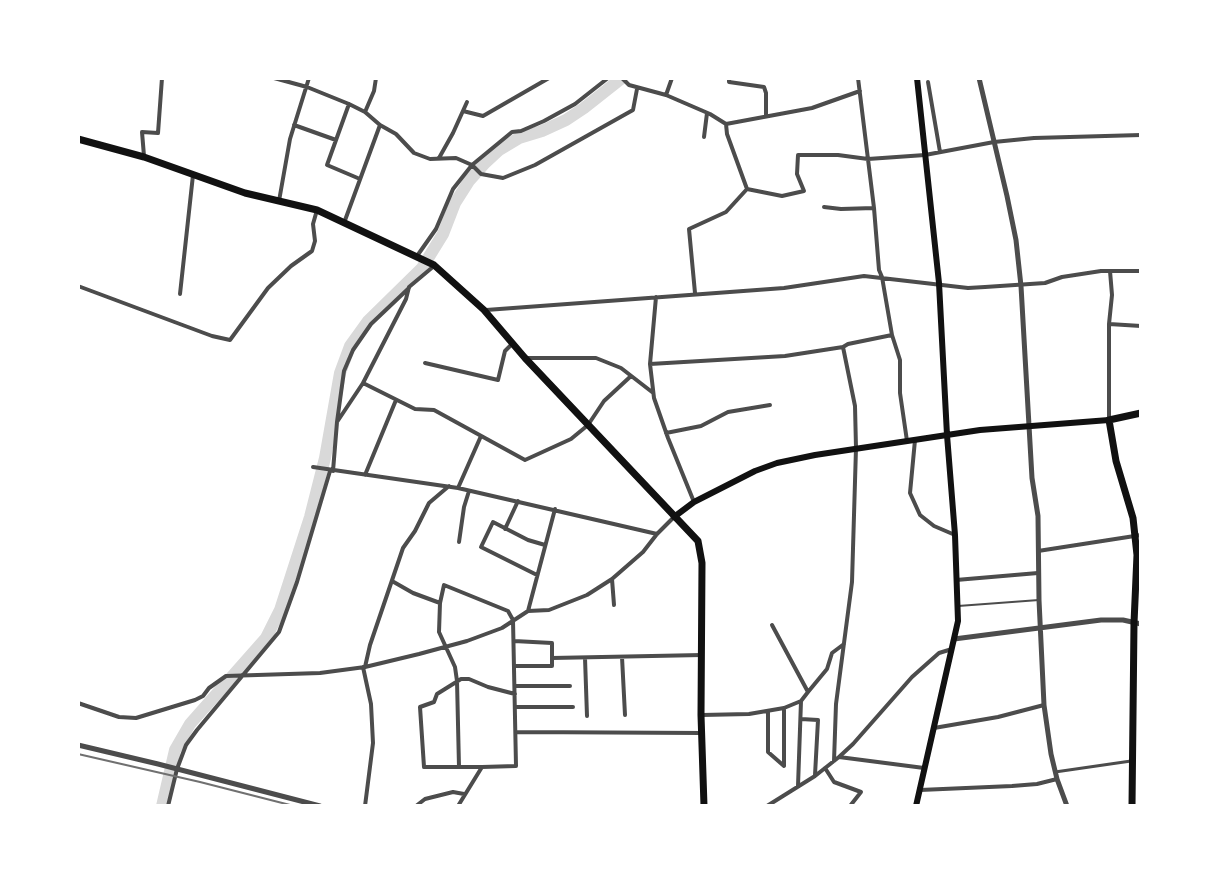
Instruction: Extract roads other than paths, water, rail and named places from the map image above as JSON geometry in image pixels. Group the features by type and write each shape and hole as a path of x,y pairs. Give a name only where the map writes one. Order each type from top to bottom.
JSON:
{"highway":[{"path":"78,139 144,157 245,193 317,210 434,266 484,310 514,342 525,358 698,541 702,563 701,715 704,806"},
{"path":"1132,806 1137,688 1139,536 1116,461 1109,420 1141,414"}],"main road":[{"path":"916,806 958,621 955,535 946,435 939,283 917,78"},
{"path":"674,517 694,502 754,471 777,463 856,448 946,435 1109,420"}],"street":[{"path":"144,157 142,132 158,132 162,78"},
{"path":"274,78 307,87 365,112 380,125 396,134 414,153 430,159 456,158 472,165 481,174 503,178 535,165 633,110 637,89"},
{"path":"279,202 290,139 309,78"},
{"path":"365,112 374,92 376,78"},
{"path":"463,111 483,116 549,78"},
{"path":"416,256 436,229 453,189 472,165 512,132 521,131 544,121 575,104 608,78"},
{"path":"666,95 672,78"},
{"path":"729,78 729,82 764,87 766,116"},
{"path":"858,78 879,270 892,335 900,360 900,393 907,441"},
{"path":"979,78 1014,229 1021,286 1032,478 1038,516 1038,573 1044,705 1055,772 1067,806"},
{"path":"623,80 637,89 666,95 726,124 812,108 860,91"},
{"path":"928,82 940,152"},
{"path":"439,159 467,102"},
{"path":"349,104 327,165 360,179"},
{"path":"704,137 707,113"},
{"path":"726,124 727,134 747,189"},
{"path":"294,125 336,140"},
{"path":"345,223 380,125"},
{"path":"747,189 782,196 804,191 797,174 798,155 838,155 868,159 925,155 994,142 1034,138 1141,135"},
{"path":"180,294 194,174"},
{"path":"695,293 689,229 726,212 747,189"},
{"path":"824,207 874,208"},
{"path":"78,286 212,336 230,340 268,288 291,266 312,251 315,241 313,224 317,210"},
{"path":"168,806 177,769 186,745 279,632 332,471 344,371 353,350 371,324 434,266"},
{"path":"484,310 784,288 864,276 968,288 1045,283 1062,277 1101,271 1141,271"},
{"path":"1109,420 1109,324 1112,295 1110,271"},
{"path":"337,422 363,383 406,299 409,287"},
{"path":"656,297 650,364 653,392 666,434 694,502"},
{"path":"1109,324 1141,326"},
{"path":"650,364 785,356 843,347 892,335"},
{"path":"425,363 498,380 505,351 514,342"},
{"path":"834,761 836,704 852,582 856,448 855,406 843,347"},
{"path":"525,358 596,358 621,368 653,392"},
{"path":"363,383 415,409 434,410 525,460 571,439 588,425 604,401 631,376"},
{"path":"365,475 396,400"},
{"path":"666,434 701,426 728,412 770,405"},
{"path":"458,488 481,436"},
{"path":"915,440 910,493 920,515 934,526 955,535"},
{"path":"313,468 449,486 657,534"},
{"path":"365,806 373,743 371,704 364,667 403,548 415,531 429,503 449,486"},
{"path":"459,542 469,490"},
{"path":"506,529 518,501"},
{"path":"528,611 555,509"},
{"path":"78,703 113,716 136,718 195,700 226,676 321,673 364,667 467,641 502,628 528,611 549,610 587,595 612,579 643,552 674,517"},
{"path":"537,575 481,547 493,522 528,540 545,545"},
{"path":"1038,551 1139,536"},
{"path":"956,580 1038,573"},
{"path":"612,579 614,605"},
{"path":"392,581 412,593 440,603"},
{"path":"459,767 458,681 455,667 439,632 440,603 444,585 508,611 513,620 517,732 516,766 482,767 459,767 424,767 420,708 434,702 437,694 458,681 469,679 515,694"},
{"path":"954,639 1101,620 1138,623"},
{"path":"772,625 808,692"},
{"path":"514,641 552,644 552,666 514,666"},
{"path":"701,715 730,716 768,711 801,701 827,669 832,652 845,644"},
{"path":"767,806 815,776 839,757 912,677 939,653 952,649"},
{"path":"552,658 703,655"},
{"path":"622,657 625,715"},
{"path":"585,658 587,716"},
{"path":"515,686 570,687"},
{"path":"798,787 801,701"},
{"path":"934,728 998,717 1044,705"},
{"path":"516,707 573,707"},
{"path":"768,711 768,752 784,766 784,708"},
{"path":"801,719 818,720 815,776"},
{"path":"517,732 702,734"},
{"path":"78,745 320,806"},
{"path":"839,757 925,768"},
{"path":"1055,772 1134,761"},
{"path":"458,806 482,767"},
{"path":"825,768 834,782 861,792 850,806"},
{"path":"920,790 1037,784 1057,779"},
{"path":"416,806 425,799 453,792 464,794"},
{"path":"777,800 781,806"}],"lane":[{"path":"958,606 1039,600"}],"waterway":[{"path":"162,806 175,750 190,724 266,638 280,610 310,517 325,458 340,373 350,346 368,321 422,268 443,234 455,203 469,181 485,163 499,150 519,138 566,120 622,78"}],"railway":[{"path":"78,754 294,806"}]}
